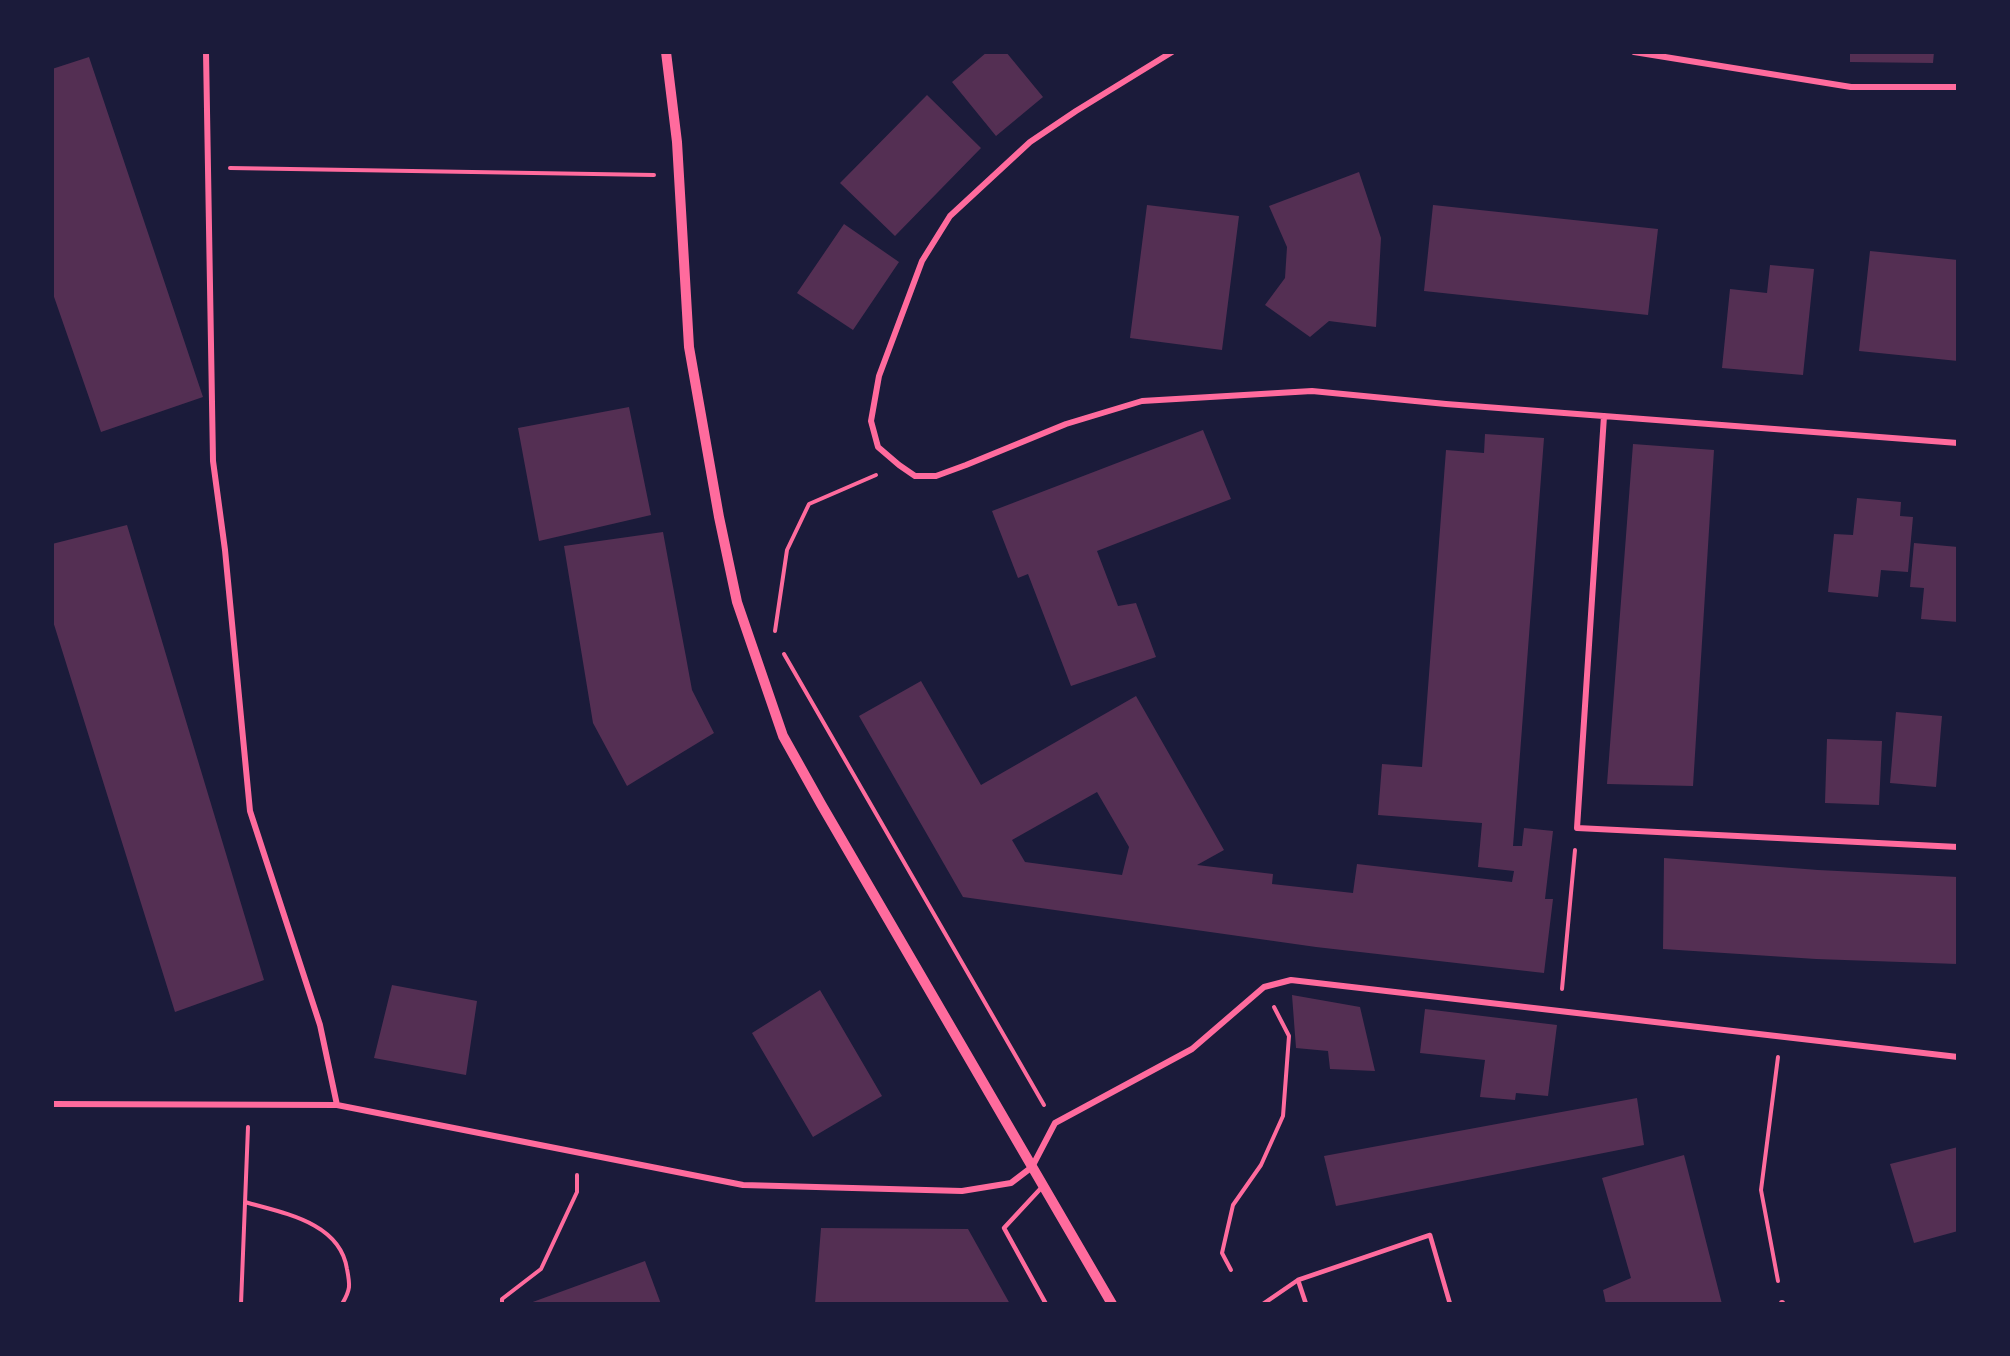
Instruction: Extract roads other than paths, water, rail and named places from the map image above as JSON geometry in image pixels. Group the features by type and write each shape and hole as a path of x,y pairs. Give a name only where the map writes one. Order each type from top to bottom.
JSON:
{"street":[{"path":"206,52 213,461 225,550 250,812 320,1025 337,1105"},
{"path":"666,52 677,142 689,347 719,517 737,602 783,736 1112,1304"},
{"path":"1172,52 1030,142 950,216 922,261 879,376 871,421 878,447 915,476 936,476 1066,424 1142,401 1312,391 1958,443"},
{"path":"1634,52 1851,87 1958,87"},
{"path":"1604,416 1577,828 1958,847"},
{"path":"52,1104 337,1105 743,1185 962,1191 1011,1183 1032,1167 1055,1124 1192,1049 1264,987 1292,980 1958,1057"}],"lane":[{"path":"1043,1186 1004,1228 1046,1304"},
{"path":"1263,1304 1298,1280 1430,1235 1450,1304"},
{"path":"1298,1280 1306,1304"}]}
